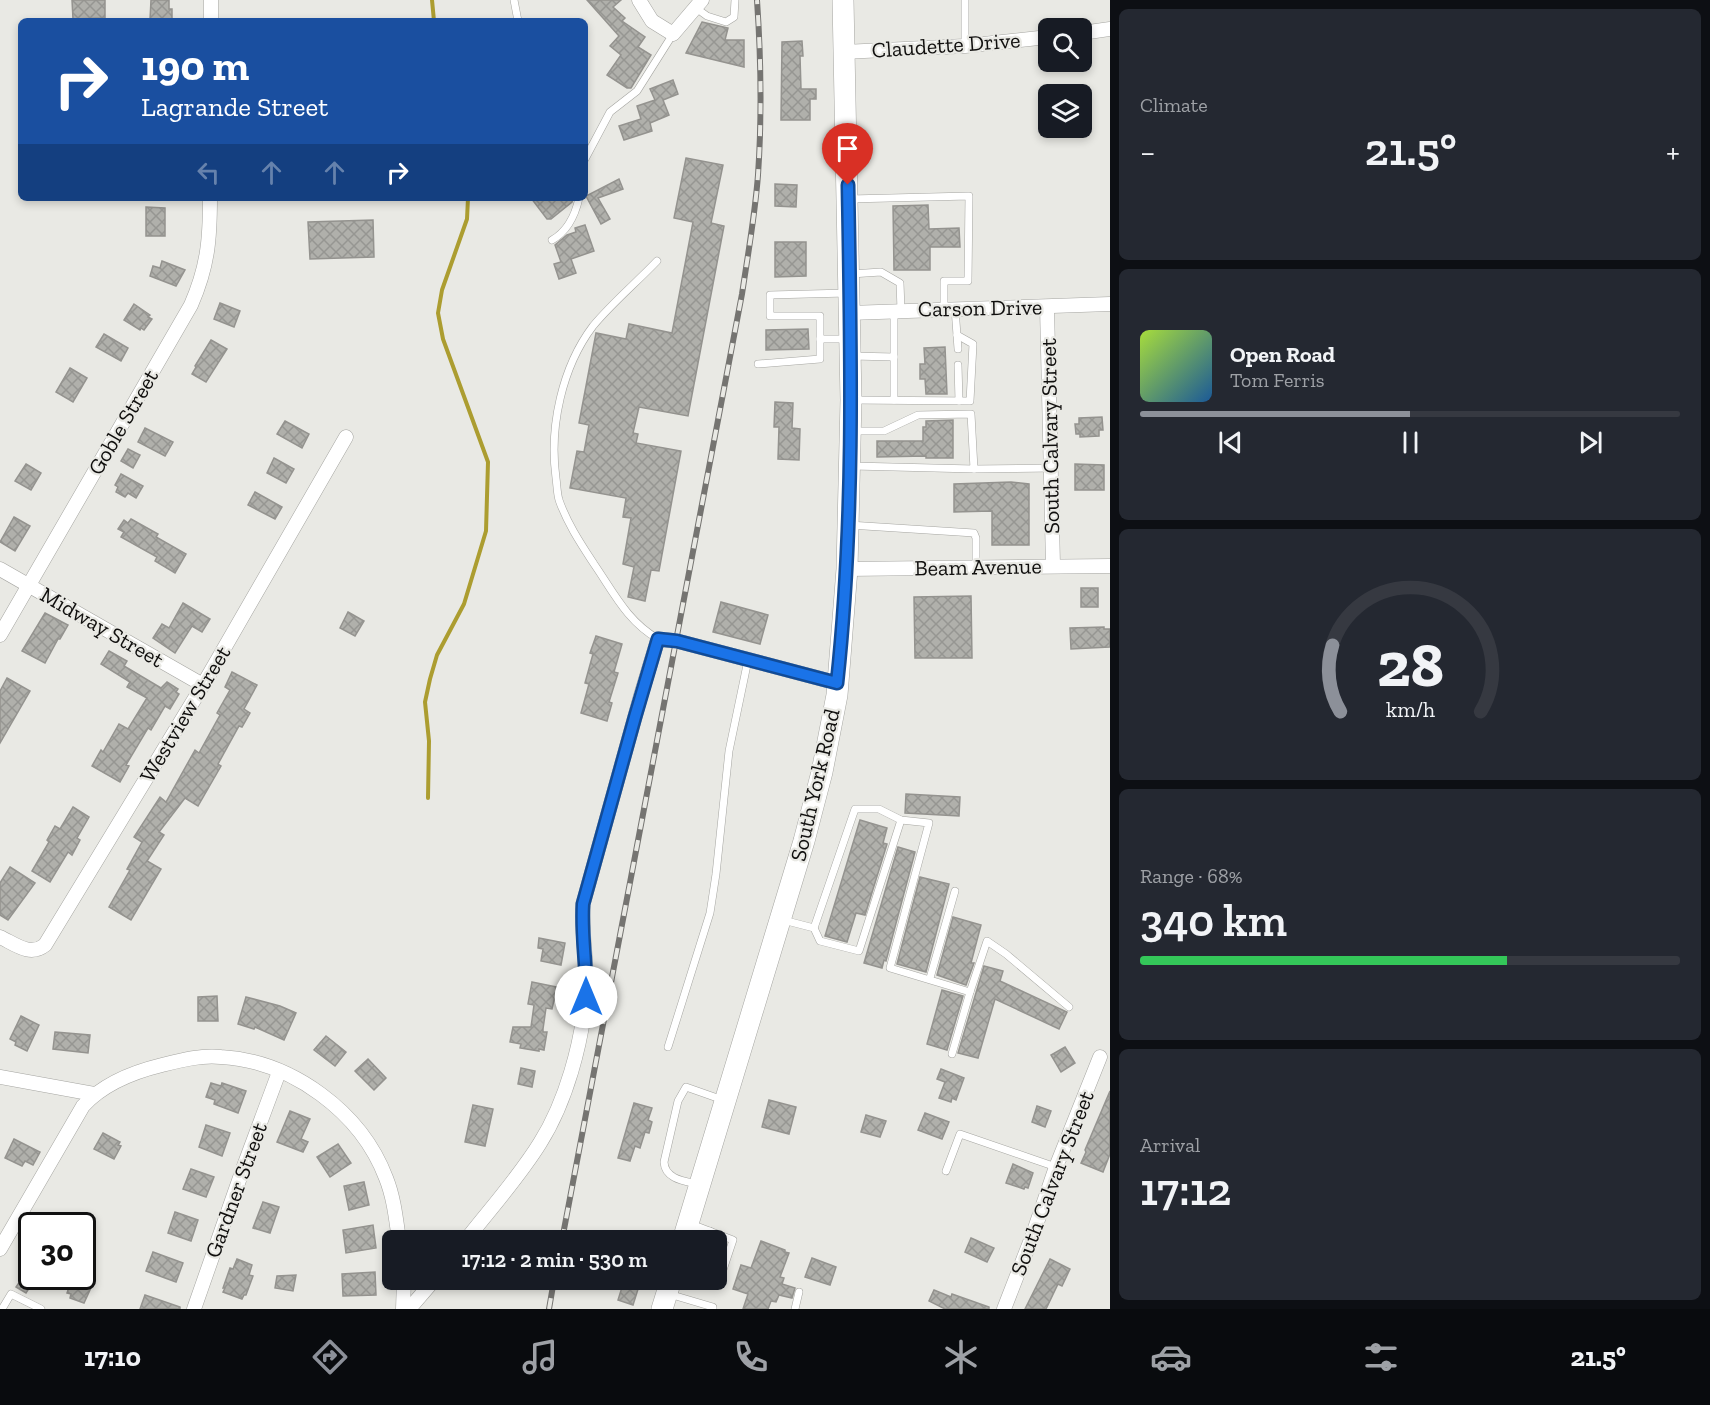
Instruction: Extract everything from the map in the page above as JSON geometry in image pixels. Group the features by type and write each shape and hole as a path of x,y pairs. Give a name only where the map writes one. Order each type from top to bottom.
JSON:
{"main road":[{"name":"South York Road","path":"686,1230 804,842 822,772 837,683 847,569 851,431 843,0"}],"street":[{"path":"211,0 211,18"},
{"path":"639,0 652,21 673,34 699,4"},
{"path":"1092,32 1110,29"},
{"name":"Claudette Drive","path":"844,52 965,46 1038,38"},
{"name":"Goble Street","path":"0,635 191,305 200,284 208,253 210,201"},
{"name":"Carson Drive","path":"849,293 897,310 1110,304"},
{"name":"South Calvary Street","path":"1047,307 1053,566"},
{"name":"Westview Street","path":"0,937 26,950 39,949 45,945 203,685 346,437"},
{"name":"Beam Avenue","path":"847,569 1110,566"},
{"name":"Midway Street","path":"0,569 203,685"},
{"path":"474,1230 540,1143 556,1114 567,1083 586,997 583,904 658,639 677,641 837,683"},
{"path":"0,1249 83,1106 94,1094 128,1076 198,1057 234,1058 279,1072 303,1082 345,1114 373,1150 386,1179 394,1206 398,1230"},
{"name":"South Calvary Street","path":"1004,1309 1056,1167 1100,1057"},
{"name":"Gardner Street","path":"194,1309 279,1072"},
{"path":"0,1077 94,1094"},
{"path":"403,1309 404,1290"},
{"path":"409,1309 425,1290"}],"lane":[{"path":"514,0 517,18"},
{"path":"699,4 707,16 726,22 731,21 734,17 735,0"},
{"path":"964,0 965,46"},
{"path":"588,153 610,112 638,91 673,34"},
{"path":"848,199 969,196 968,281 944,281 957,335 958,349"},
{"path":"552,240 567,228 573,219 578,201"},
{"path":"657,261 593,327 575,358 565,382 556,417 553,459 558,499 582,546 631,619 642,630 658,639"},
{"path":"758,364 820,359 820,316 770,316 770,295 849,293 881,272 900,282 894,357 894,400"},
{"path":"851,400 970,401 973,344 957,335"},
{"path":"820,339 894,357"},
{"path":"958,365 958,401"},
{"path":"851,431 884,430 918,415 971,414 974,469"},
{"path":"850,466 1051,468"},
{"path":"848,525 974,533 976,567"},
{"path":"668,1047 710,913 729,751 748,660"},
{"path":"901,820 858,951 820,941 814,928 855,809 879,809 901,820 929,823 890,968 930,978 970,992"},
{"path":"930,978 955,891"},
{"path":"780,920 814,928"},
{"path":"952,1054 987,941 1069,1007"},
{"path":"699,1185 668,1175 664,1169 678,1101 686,1087 725,1101"},
{"path":"946,1171 960,1134 1056,1167"},
{"path":"727,1238 733,1240 727,1258"},
{"path":"795,1309 799,1292"},
{"path":"2,1309 11,1294 41,1309"},
{"path":"666,1294 713,1307 713,1309"}],"building":[{"path":"72,0 105,0 105,18 73,18"},
{"path":"151,0 169,0 172,18 150,18"},
{"path":"587,0 621,0 613,7 625,18 622,21 645,37 638,47 651,55 631,88 627,88 607,75 621,55 610,46 619,36"},
{"path":"702,22 728,28 725,40 744,40 744,67 686,53"},
{"path":"802,41 801,89 816,89 816,99 810,99 810,120 781,120 782,42"},
{"path":"673,80 678,94 663,100 669,115 650,123 652,131 624,140 619,126 641,119 637,106 655,100 650,89"},
{"path":"686,158 723,165 711,223 724,226 688,416 639,407 633,433 638,434 636,443 681,451 659,571 651,570 645,601 628,597 634,567 623,564 631,518 623,517 626,498 570,488 577,451 584,452 589,425 579,423 596,333 626,339 629,324 672,333 693,222 674,218"},
{"path":"619,179 623,189 598,198 610,219 601,224 588,200 588,195"},
{"path":"775,184 797,185 796,207 775,206"},
{"path":"533,201 572,201 551,219 547,219"},
{"path":"928,205 929,229 959,228 960,247 930,247 930,270 894,270 893,206"},
{"path":"146,207 165,208 165,236 146,236"},
{"path":"373,220 374,257 310,259 308,222"},
{"path":"585,225 594,251 571,259 576,273 559,279 554,264 561,262 555,245 567,235 576,232 575,228"},
{"path":"775,242 806,242 806,276 775,277"},
{"path":"162,261 185,270 176,286 150,276 153,266 160,268"},
{"path":"220,303 240,311 234,327 214,319"},
{"path":"134,304 152,319 144,330 124,320"},
{"path":"808,329 809,349 766,350 766,330"},
{"path":"104,334 128,348 121,361 96,347"},
{"path":"211,340 227,349 206,382 192,374"},
{"path":"945,347 947,394 926,394 925,379 920,379 920,364 925,364 924,348"},
{"path":"70,368 87,378 73,402 56,392"},
{"path":"775,402 793,403 792,428 800,429 799,460 778,459 779,427 774,427"},
{"path":"1102,417 1103,430 1099,430 1099,436 1080,437 1080,434 1076,434 1075,424 1079,424 1079,418"},
{"path":"953,420 953,458 877,457 877,441 923,441 923,427 926,427 926,421"},
{"path":"285,421 309,434 302,448 277,434"},
{"path":"145,428 173,442 165,456 138,442"},
{"path":"128,449 140,455 133,468 121,461"},
{"path":"274,458 294,469 286,483 267,473"},
{"path":"26,464 41,473 31,490 15,481"},
{"path":"1075,464 1104,465 1104,490 1075,490"},
{"path":"121,474 143,486 136,498 128,493 125,497 116,492 118,487 115,485"},
{"path":"1011,482 1029,484 1029,545 992,545 992,511 954,512 954,484"},
{"path":"255,492 282,507 275,519 248,505"},
{"path":"14,517 30,526 15,551 0,542"},
{"path":"131,519 158,534 156,537 186,554 175,573 155,561 157,557 121,537 124,532 118,529 124,520 128,523"},
{"path":"1081,588 1098,588 1098,607 1081,607"},
{"path":"971,596 972,658 915,658 914,597"},
{"path":"721,602 768,615 760,644 713,632"},
{"path":"183,603 210,619 202,632 192,626 175,653 153,638 162,624 169,628"},
{"path":"348,612 364,621 355,636 340,628"},
{"path":"45,613 68,625 45,663 22,651"},
{"path":"1104,627 1104,629 1110,629 1110,647 1071,649 1070,628"},
{"path":"596,636 622,644 614,672 618,673 609,702 612,703 607,721 581,713 589,684 585,683 593,654 590,653"},
{"path":"109,651 127,661 124,666 161,688 167,682 178,689 176,692 179,694 170,709 165,706 151,730 148,728 126,765 129,766 120,782 92,766 119,724 128,729 147,698 127,687 130,682 101,664"},
{"path":"232,672 257,685 244,709 250,713 242,727 239,726 218,764 221,766 198,806 185,798 159,832 164,835 147,861 161,869 131,920 109,907 130,870 127,869 142,842 134,837 160,797 166,802 195,750 199,753 220,715 217,713 230,690 225,687"},
{"path":"7,678 30,691 0,743 0,691"},
{"path":"906,794 960,797 959,816 905,813"},
{"path":"73,807 89,817 77,838 80,840 72,855 68,852 50,882 32,871 49,842 47,840 55,826 60,829"},
{"path":"860,820 887,828 883,843 887,844 865,915 856,913 847,942 825,936"},
{"path":"898,847 915,852 886,961 884,960 882,968 864,963"},
{"path":"10,867 35,883 8,920 0,915 0,883"},
{"path":"920,877 949,884 926,972 897,964"},
{"path":"953,917 981,925 971,963 974,963 966,985 937,975"},
{"path":"539,938 565,943 561,965 541,961 543,949 538,948"},
{"path":"984,966 1003,971 1000,981 1067,1012 1059,1029 995,999 978,1058 958,1053"},
{"path":"532,982 557,987 552,1009 546,1008 543,1032 547,1032 544,1050 539,1049 539,1051 520,1048 521,1044 510,1042 513,1027 531,1027 534,1005 528,1004"},
{"path":"942,990 963,996 947,1050 927,1044"},
{"path":"217,996 218,1021 198,1021 198,997"},
{"path":"246,997 296,1013 284,1040 255,1027 254,1029 238,1024"},
{"path":"21,1016 39,1025 27,1051 15,1045 16,1042 10,1039"},
{"path":"55,1032 90,1035 88,1053 53,1049"},
{"path":"326,1036 346,1052 335,1066 314,1050"},
{"path":"1065,1047 1075,1063 1061,1072 1051,1055"},
{"path":"368,1059 386,1078 374,1090 355,1071"},
{"path":"521,1068 535,1071 532,1087 518,1084"},
{"path":"941,1069 964,1078 956,1100 952,1098 951,1102 939,1098 945,1082 937,1079"},
{"path":"211,1083 221,1086 222,1083 246,1091 238,1113 214,1104 215,1100 206,1097"},
{"path":"1110,1091 1110,1154 1103,1172 1081,1163"},
{"path":"769,1100 796,1107 789,1134 762,1127"},
{"path":"634,1103 652,1108 648,1120 652,1122 649,1133 645,1132 640,1148 635,1146 630,1161 618,1158"},
{"path":"473,1105 493,1109 485,1146 465,1142"},
{"path":"1037,1106 1051,1111 1045,1127 1032,1122"},
{"path":"290,1111 310,1119 301,1139 308,1142 303,1152 277,1142"},
{"path":"925,1113 949,1122 942,1139 918,1130"},
{"path":"866,1115 886,1121 880,1137 861,1132"},
{"path":"206,1125 230,1133 222,1156 199,1147"},
{"path":"103,1133 120,1142 118,1145 121,1146 114,1159 94,1149"},
{"path":"14,1139 40,1152 33,1165 25,1161 22,1166 5,1158"},
{"path":"338,1144 351,1163 330,1177 317,1157"},
{"path":"1013,1164 1033,1173 1028,1188 1024,1189 1006,1183"},
{"path":"191,1169 214,1177 206,1197 183,1189"},
{"path":"364,1182 369,1205 349,1210 344,1186"},
{"path":"263,1202 279,1207 270,1233 253,1228"},
{"path":"175,1212 198,1220 191,1241 168,1233"},
{"path":"373,1225 376,1248 346,1253 343,1230"},
{"path":"971,1238 994,1248 987,1262 965,1252"},
{"path":"761,1241 789,1253 780,1277 784,1278 782,1284 795,1288 792,1298 779,1295 776,1302 771,1301 768,1309 743,1309 748,1294 733,1289 741,1265 751,1268"},
{"path":"153,1252 183,1263 176,1282 146,1271"},
{"path":"812,1258 836,1267 830,1285 805,1277"},
{"path":"237,1259 252,1265 249,1275 253,1276 246,1295 242,1299 223,1292 230,1268 233,1269"},
{"path":"1050,1259 1070,1269 1062,1286 1058,1284 1046,1309 1025,1309"},
{"path":"375,1272 376,1295 343,1296 342,1274"},
{"path":"296,1275 293,1291 275,1288 277,1276"},
{"path":"68,1290 90,1290 84,1303 70,1298 71,1294 67,1293"},
{"path":"621,1290 638,1290 633,1305 618,1300"},
{"path":"934,1290 951,1297 952,1294 989,1307 989,1309 945,1309 929,1301"},
{"path":"145,1295 180,1307 180,1309 140,1309"}],"waterway":[{"path":"432,0 434,18"},
{"path":"428,798 429,741 425,702 437,655 464,604 486,531 488,462 443,339 438,313 442,290 467,219 468,201"}],"railway":[{"path":"564,1230 742,294 758,175 760,88 757,0"},
{"path":"549,1309 552,1290"}],"route":[{"path":"586,997 583,904 658,639 677,641 837,683 844,623 850,466 848,185"}]}
